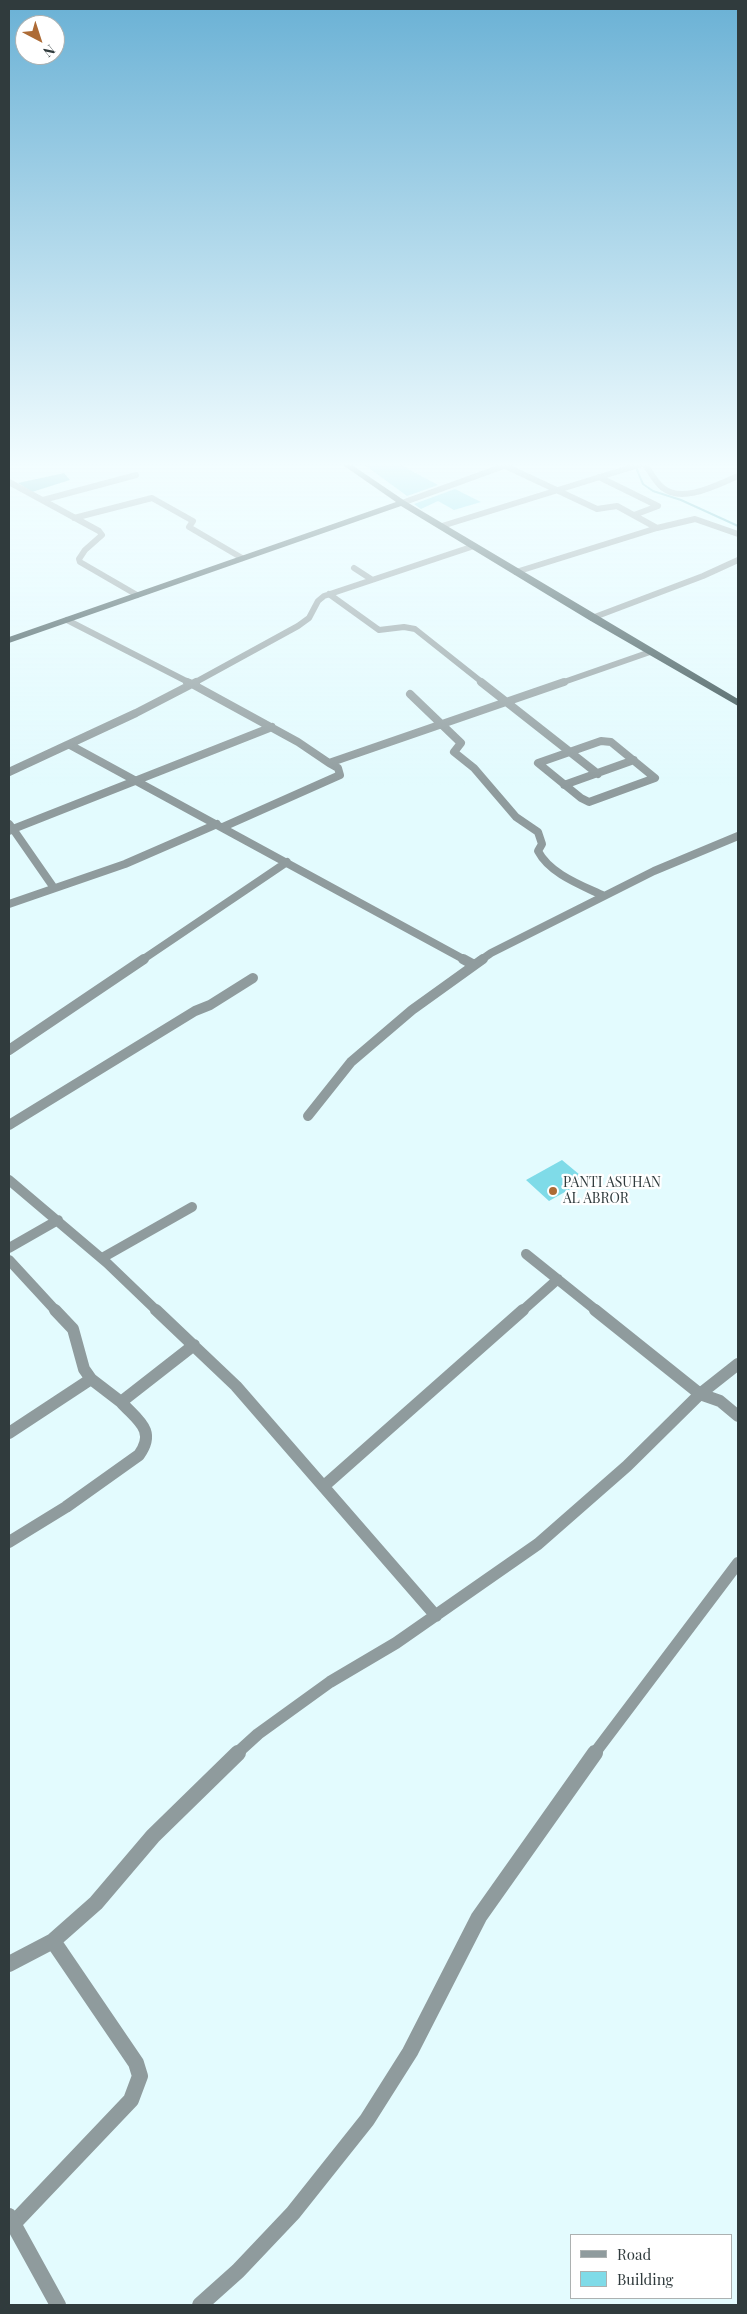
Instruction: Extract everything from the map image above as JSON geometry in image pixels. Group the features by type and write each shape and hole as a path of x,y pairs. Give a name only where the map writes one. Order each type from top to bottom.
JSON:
{"highway":[{"path":"9,640 205,571"},
{"path":"516,572 738,703"}],"street":[{"path":"96,571 138,595"},
{"path":"359,571 372,579"},
{"path":"9,772 70,745 192,684 298,626 315,610 318,601 329,594 397,571"},
{"path":"592,618 714,571"},
{"path":"329,594 379,630 404,627 415,629 598,774"},
{"path":"9,904 125,864 340,775 338,768 272,727 68,620"},
{"path":"329,763 650,652"},
{"path":"410,694 461,743 454,752 474,768 516,817 538,832 542,844 538,851 540,857 549,865 604,896"},
{"path":"54,888 10,828 272,727"},
{"path":"605,740 611,742 634,760 655,778 594,801 581,798 538,763 568,751 605,740"},
{"path":"70,745 474,965"},
{"path":"564,785 634,760"},
{"path":"308,1116 330,1085 352,1062 412,1010 491,953 654,871 738,836"},
{"path":"9,1050 287,862"},
{"path":"9,1125 195,1011 210,1005 253,978"},
{"path":"9,1180 102,1258 236,1386 436,1616"},
{"path":"102,1258 192,1207"},
{"path":"9,1248 58,1220"},
{"path":"526,1254 700,1394 720,1401 738,1416"},
{"path":"9,1260 73,1329 84,1369 91,1378 120,1402 146,1430 149,1439 147,1446 123,1467 66,1507 9,1542"},
{"path":"324,1486 558,1279"},
{"path":"120,1402 194,1345"},
{"path":"9,1964 53,1941 96,1903 153,1836 194,1794 258,1734 330,1682 436,1616 538,1544 627,1466 700,1394 738,1364"},
{"path":"9,1433 91,1378"},
{"path":"200,2305 209,2299 257,2254 334,2166 379,2102 410,2052 478,1919 503,1880 587,1763 738,1563"},
{"path":"53,1941 136,2063 140,2076 131,2100 11,2220 58,2305"}],"building":[{"name":"PANTI ASUHAN AL ABROR","path":"562,1160 586,1180 549,1201 526,1180"}],"place":[{"name":"PANTI ASUHAN AL ABROR","path":"553,1191"}]}
